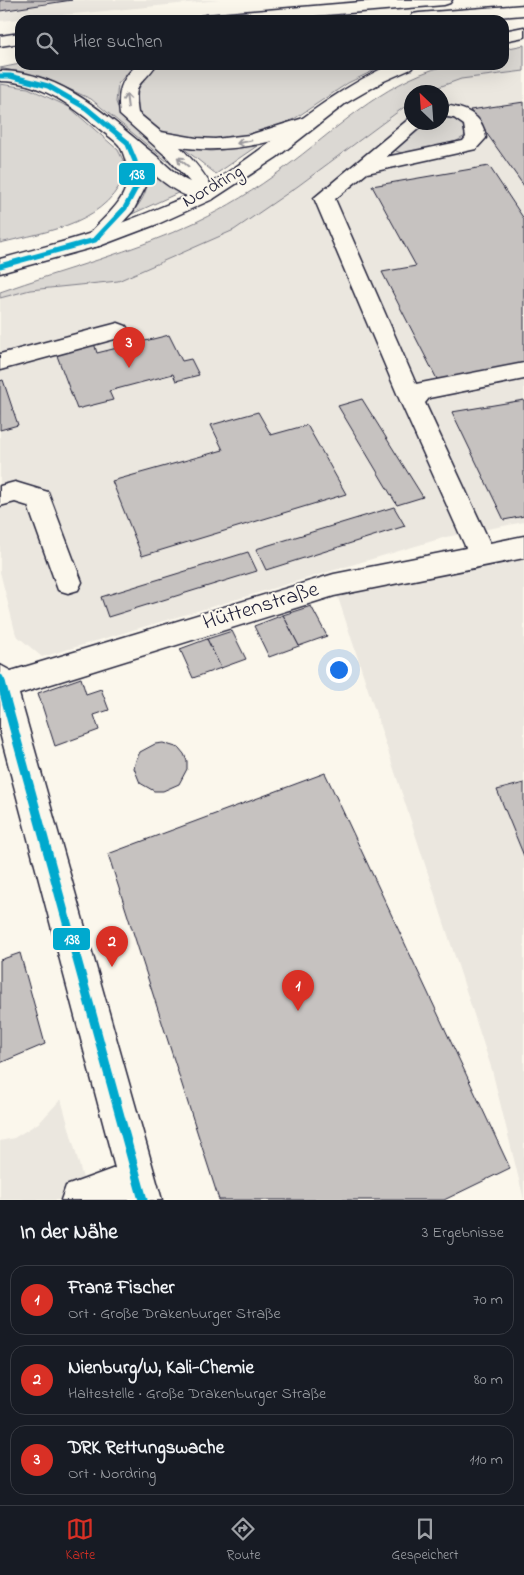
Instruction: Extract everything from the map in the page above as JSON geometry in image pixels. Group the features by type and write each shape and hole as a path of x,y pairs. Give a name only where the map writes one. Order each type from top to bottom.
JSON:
{"main road":[{"path":"259,15 444,0"},
{"path":"456,15 524,10"},
{"path":"509,35 524,32"},
{"path":"0,41 15,39"},
{"path":"0,56 15,54"},
{"path":"141,70 136,74 126,93 129,115 194,171 203,185 206,195"},
{"name":"Nordring","path":"0,266 95,240 153,220 206,195 270,153 307,123 359,87 395,70"},
{"path":"0,76 10,76 48,86 86,108 179,185 206,195"},
{"path":"360,169 469,145 476,138 476,128 469,118 458,113 449,112"},
{"path":"151,134 179,143 211,146 241,143 270,137 307,123"},
{"path":"407,130 324,198 413,403 482,555"},
{"path":"95,240 125,208 138,184 135,161 127,142"},
{"path":"0,362 118,332"},
{"path":"413,403 421,391 524,371"},
{"path":"0,496 15,492 39,499 68,582"},
{"name":"Hüttenstraße","path":"1,682 334,585 524,547"},
{"path":"1,682 140,1190 80,1200"}],"shaded area":[{"path":"0,0 220,0 63,15 15,15 15,20 0,21"},
{"path":"524,45 524,71 461,79 444,85 404,85 404,107 298,186 234,230 118,281 30,290 0,298 0,292 148,242 218,211 273,176 379,96 421,74 432,70 509,70 509,48"},
{"path":"15,65 15,70 130,70 118,84 116,102 122,118 190,174 185,176 91,99 44,78 0,68"},
{"path":"150,70 375,70 348,83 294,119 252,136 210,141 176,137 147,124 136,113 133,92 144,74"},
{"path":"524,71 524,522 446,537 42,657 16,635 0,572 0,298 30,290 118,280 298,186 404,107 404,130 449,130 449,85 444,85 461,79"},
{"path":"0,84 28,88 69,107 118,150 127,168 119,187 93,213 76,222 0,243"},
{"path":"449,118 457,120 463,125 465,136 457,141 404,154 396,151 394,148 416,130 449,130"},
{"path":"257,146 216,174 183,148 211,151"},
{"path":"147,165 180,192 130,215 140,203 145,192 147,186"},
{"path":"524,547 524,1200 492,1070 334,585"},
{"path":"61,1099 89,1200 0,1200 0,1141 14,1138 40,1122"}],"building":[{"path":"0,0 72,0 0,11"},
{"path":"524,102 524,186 470,110"},
{"path":"489,166 524,219 524,368 440,385 382,272 416,266 372,186"},
{"path":"169,335 182,361 191,359 199,375 176,381 173,374 109,391 113,400 77,409 56,353 94,343 97,353"},
{"path":"3,380 18,425 0,430 0,381"},
{"path":"362,399 423,497 397,505 338,406"},
{"path":"524,400 524,516 504,520 452,412"},
{"path":"258,412 271,435 307,425 346,494 142,556 112,481 223,450 211,425"},
{"path":"394,507 405,526 266,570 256,549"},
{"path":"248,552 257,571 108,617 101,597"},
{"path":"311,606 327,636 299,646 283,615"},
{"path":"283,615 299,646 269,657 254,626"},
{"path":"232,631 246,659 221,668 207,639"},
{"path":"207,639 221,668 193,678 180,649"},
{"path":"81,678 86,694 101,689 109,710 94,715 99,730 55,746 38,693"},
{"path":"163,743 179,748 187,761 187,769 179,784 163,791 154,791 140,783 134,768 140,752 155,744"},
{"path":"325,773 510,1168 444,1200 219,1200 108,854"},
{"path":"524,783 524,856 497,790"},
{"path":"20,953 45,1044 0,1063 0,960"}],"transit line":[{"name":"138","path":"0,76 10,76 48,86 86,108 127,142 135,161 138,184 125,208 95,240 0,266"},
{"name":"138","path":"0,678 143,1200"}],"place":[{"name":"DRK Rettungswache","path":"129,368"},
{"name":"Nienburg/W, Kali-Chemie","path":"112,967"},
{"name":"Franz Fischer","path":"298,1011"}]}
